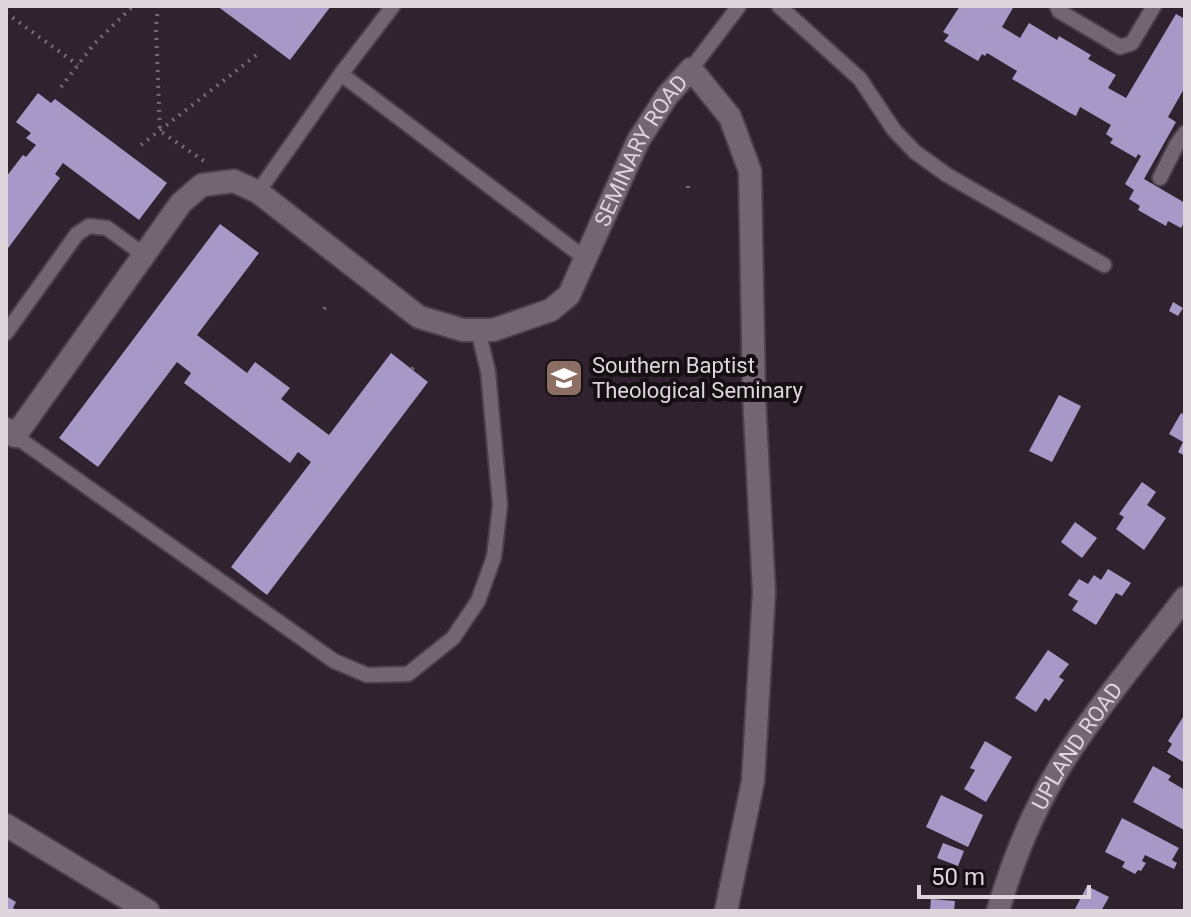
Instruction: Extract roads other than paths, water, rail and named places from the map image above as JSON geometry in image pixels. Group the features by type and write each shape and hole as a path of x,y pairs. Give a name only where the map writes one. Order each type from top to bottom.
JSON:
{"street":[{"name":"SEMINARY ROAD","path":"144,255 181,203 202,185 234,181 258,192 419,317 463,330 493,330 551,310 569,295 638,141 667,96 691,69 730,117 750,171 754,395 764,592 753,781 726,911"},
{"path":"10,433 144,255"},
{"name":"UPLAND ROAD","path":"998,911 1030,822 1064,761 1185,598"},
{"path":"6,825 148,911"}],"lane":[{"path":"258,192 393,6"},
{"path":"691,69 739,6"},
{"path":"779,6 860,79 894,130 915,152 947,175 1104,265"},
{"path":"1057,6 1059,11 1120,47 1132,43 1154,6"},
{"path":"341,74 586,259"},
{"path":"1160,178 1185,133"},
{"path":"6,333 77,234 89,226 107,228 144,255"},
{"path":"10,433 334,661 367,675 408,674 453,638 478,601 494,557 500,505 488,371 478,330"}],"place":[{"name":"Southern Baptist Theological Seminary","path":"564,378"}]}
